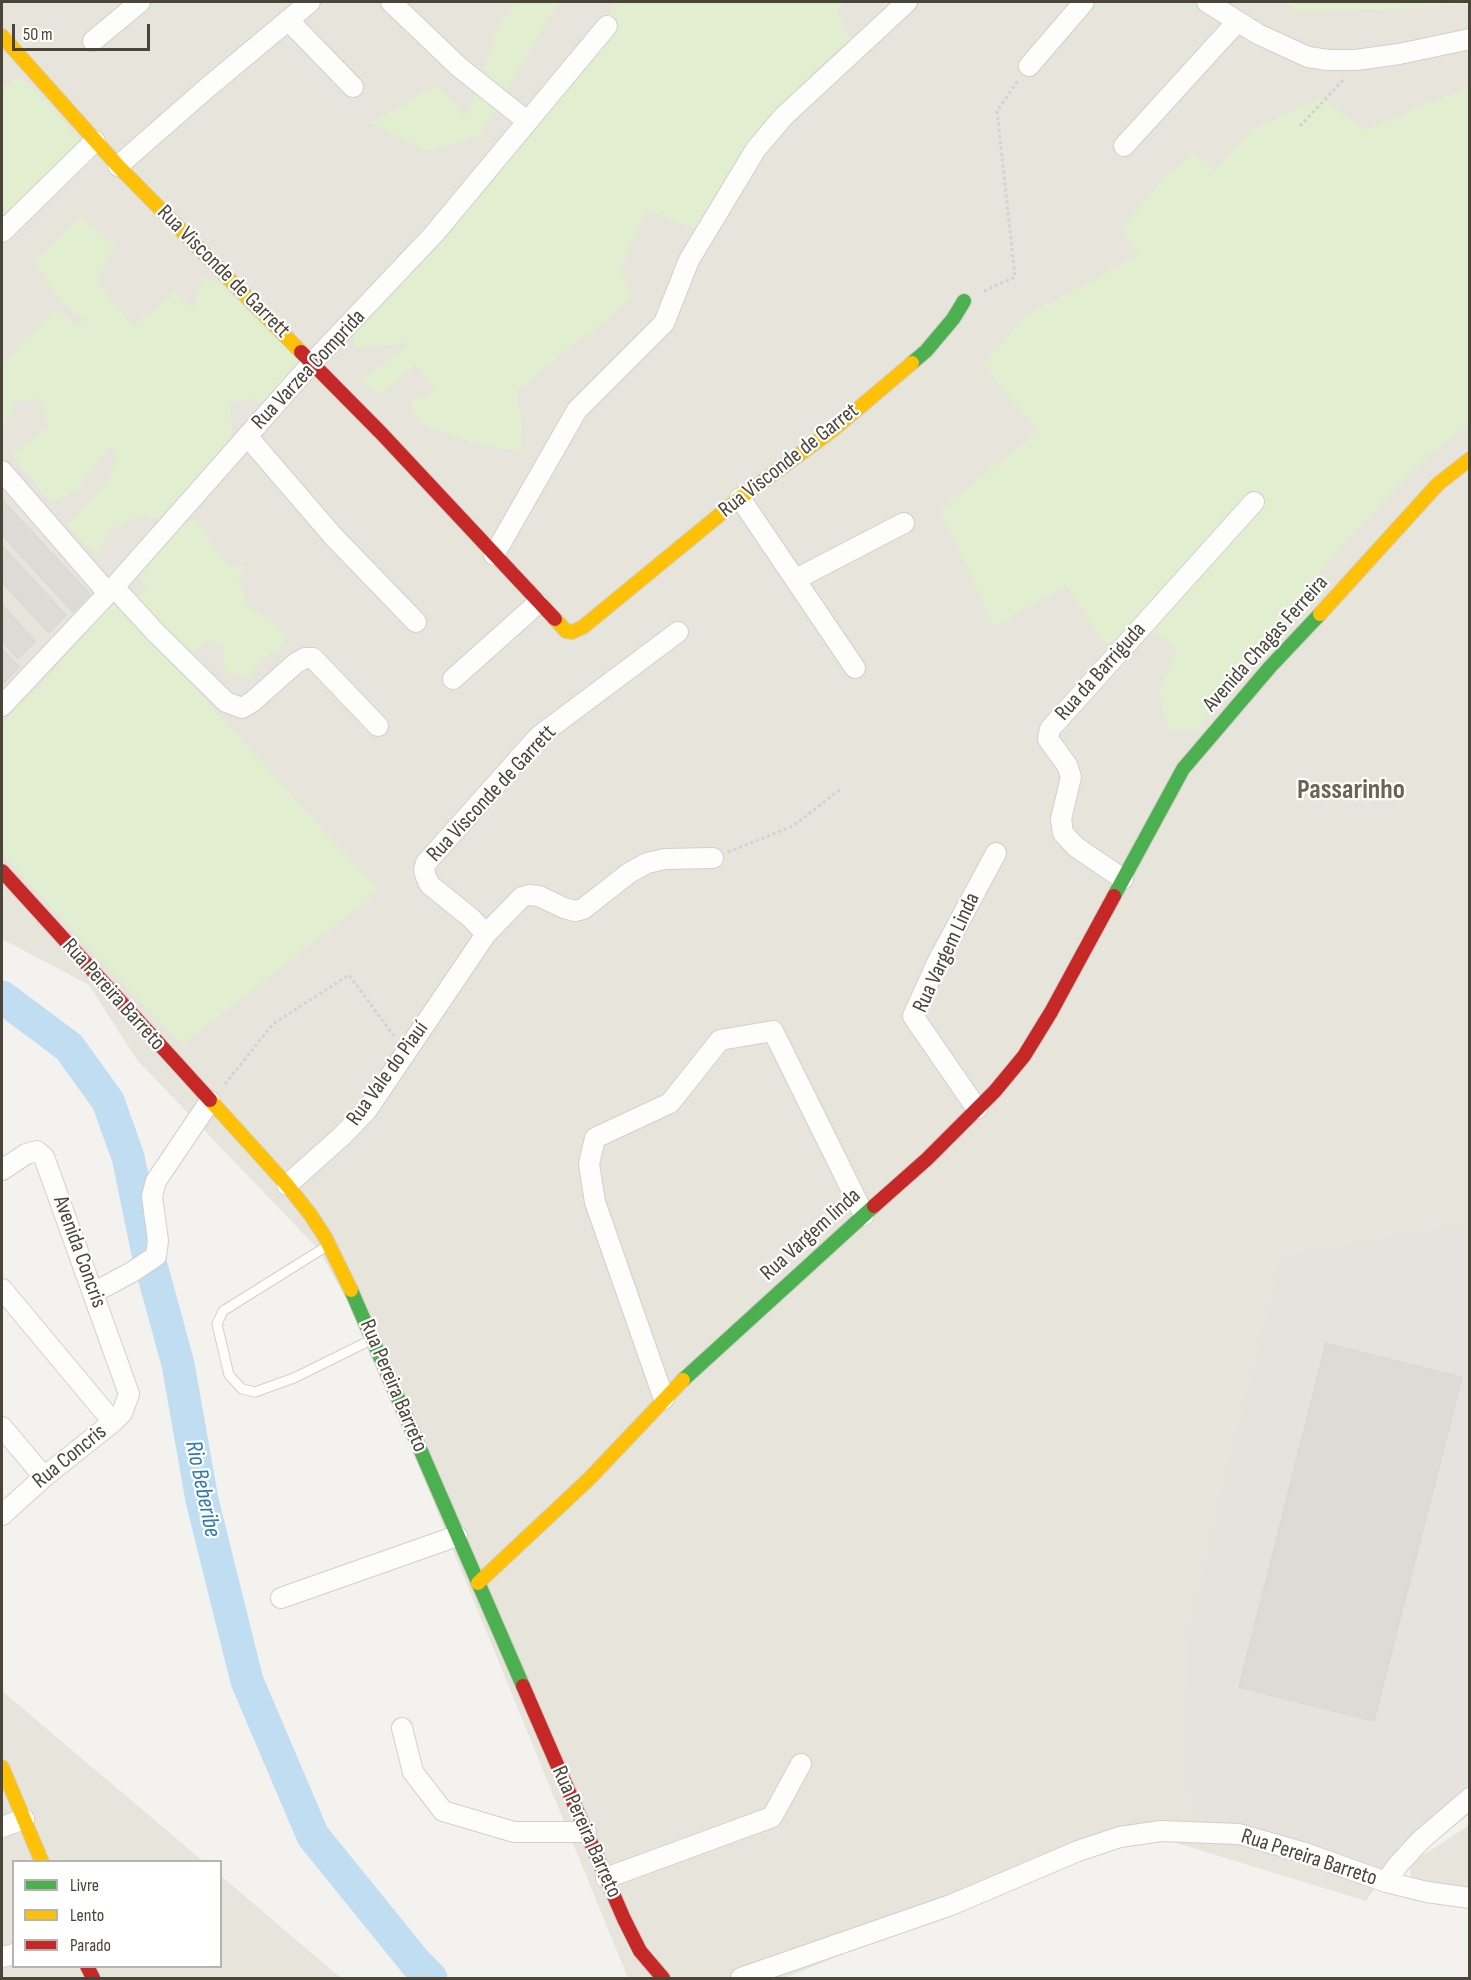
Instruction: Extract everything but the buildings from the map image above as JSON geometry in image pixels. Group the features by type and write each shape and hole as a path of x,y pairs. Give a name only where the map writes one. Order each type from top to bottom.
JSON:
{"street":[{"path":"93,41 140,2"},
{"path":"118,166 310,2"},
{"path":"391,2 459,67 527,121"},
{"path":"494,555 577,410 664,323 689,260 756,149 783,117 907,2"},
{"path":"1029,66 1084,2"},
{"path":"1207,2 1238,22 1308,57 1329,60 1356,60 1399,54 1470,39"},
{"path":"288,20 352,87"},
{"path":"1124,146 1238,22"},
{"name":"Rua Varzea Comprida","path":"2,706 111,590 312,363 434,234 607,26"},
{"name":"Rua Visconde de Garrett","path":"2,36 118,166 382,434 566,631 572,632 583,627 603,611"},
{"path":"2,232 95,141"},
{"name":"Rua Visconde de Garret","path":"603,611 740,498 834,429 926,351 953,319 964,301"},
{"path":"247,436 333,536 416,622"},
{"name":"Avenida Chagas Ferreira","path":"1123,879 1183,769 1270,667 1438,484 1470,459"},
{"path":"2,471 111,590 226,702 242,708 296,663 305,658 313,658 378,726"},
{"path":"740,498 855,668"},
{"name":"Rua da Barriguda","path":"1123,879 1076,847 1063,833 1061,819 1071,777 1067,765 1048,739 1050,729 1254,502"},
{"path":"796,579 904,523"},
{"path":"453,680 538,603"},
{"name":"Rua Visconde de Garrett","path":"480,941 471,918 430,885 424,870 426,863 539,736 678,632"},
{"name":"Rua Vargem Linda","path":"977,1109 913,1016 938,961 996,854"},
{"name":"Rua Vale do Piauí","path":"287,1185 342,1136 367,1110 480,941 522,897 539,896 575,911 583,909 629,873 646,863 665,859 713,858"},
{"name":"Rua Pereira Barreto","path":"2,871 287,1185 310,1214 329,1245 373,1339 606,1878 640,1951 663,1978"},
{"name":"Rua Vargem linda","path":"478,1583 589,1479 664,1399 927,1159 995,1091 1024,1056 1085,953 1123,879"},
{"path":"664,1399 595,1202 589,1164 595,1138 670,1103 720,1040 773,1031 864,1215"},
{"path":"93,1293 156,1256 158,1241 152,1196 156,1181 210,1101"},
{"name":"Avenida Concris","path":"2,1170 26,1154 37,1151 44,1157 129,1394"},
{"path":"2,1289 113,1422"},
{"name":"Rua Concris","path":"2,1515 44,1477 113,1422 122,1413 129,1394"},
{"path":"2,1427 44,1477"},
{"path":"281,1598 457,1536"},
{"path":"402,1728 412,1772 443,1811 514,1832 586,1832"},
{"path":"606,1878 772,1817 801,1764"},
{"path":"2,1767 41,1860"},
{"path":"1386,1882 1421,1840 1470,1798"},
{"path":"2,1827 24,1819"},
{"name":"Rua Pereira Barreto","path":"741,1978 951,1905 1078,1851 1120,1837 1161,1831 1239,1834 1302,1852 1386,1882 1427,1892 1470,1898"}],"lane":[{"path":"329,1245 223,1311 217,1324 229,1375 242,1389 255,1392 294,1378 373,1339"}],"path":[{"path":"1300,126 1341,84 1356,60"},
{"path":"964,301 1015,277 997,111 1029,66"},
{"path":"713,858 793,826 842,788"},
{"path":"210,1101 273,1024 349,975 405,1052"}],"shaded area":[{"path":"2,2 1469,2 1469,1807 1389,1868 1366,1901 1160,1838 1072,1860 785,1978 628,1978 361,1325 318,1249 137,1060 89,985 2,939"},
{"path":"1469,1224 1469,1787 1381,1871 1279,1833 1231,1825 1200,1823 1183,1771 1187,1635 1281,1258"},
{"path":"2,1691 202,1860 12,1860 12,1968 222,1968 222,1877 341,1978 2,1978"},
{"path":"1469,1825 1469,1888 1446,1887 1411,1879 1410,1867 1419,1858"}],"green space":[{"path":"515,2 563,2 553,12 480,136 427,151 371,123 437,85 466,117 497,29"},
{"path":"618,2 845,2 837,11 850,39 813,72 744,151 696,229 645,210 620,270 633,295 604,323 572,345 516,393 522,422 521,451 476,444 420,423 410,401 435,391 415,365 380,395 360,381 411,343 353,348 353,332"},
{"path":"1285,2 1469,2 1470,5 1299,12"},
{"path":"19,76 55,110 82,143 2,220 2,90"},
{"path":"1469,86 1469,424 1426,458 1351,535 1252,656 1195,732 1170,730 1158,692 1177,650 1153,632 1104,643 1066,585 994,627 940,510 1038,431 983,365 1026,315 1138,256 1122,228 1166,175 1195,153 1214,170 1253,129 1321,98 1366,130"},
{"path":"80,216 115,246 97,282 133,326 176,292 192,309 203,277 222,285 308,368 262,403 251,399 230,403 232,431 229,446 164,521 144,515 120,525 109,531 97,556 67,525 107,483 117,457 111,446 76,491 51,503 11,455 49,426 40,399 18,401 2,425 2,365 55,309 76,325 86,322 62,303 33,260 48,249"},
{"path":"197,520 226,564 245,567 238,580 250,609 270,618 286,637 279,652 266,655 248,679 225,671 223,647 212,639 187,655 133,600 148,588 137,576 147,550 169,524"},
{"path":"115,600 379,891 182,1045 2,854 2,724 31,690 31,695"}],"waterway":[{"name":"Rio Beberibe","path":"2,997 69,1047 108,1101 128,1157 149,1258 178,1364 202,1500 247,1681 313,1836 415,1962 431,1978"}],"traffic: fast":[{"path":"912,363 926,351 953,319 964,301"},
{"path":"1114,896 1183,769 1270,667 1320,614"},
{"path":"683,1380 874,1206"},
{"path":"351,1290 523,1686"}],"traffic: slow":[{"path":"2,36 118,166 301,352"},
{"path":"555,619 566,631 572,632 583,627 740,498 834,429 912,363"},
{"path":"1320,614 1438,484 1470,459"},
{"path":"210,1100 287,1185 310,1214 325,1237 351,1290"},
{"path":"478,1583 589,1479 683,1380"},
{"path":"2,1767 41,1860"}],"traffic: jam":[{"path":"301,352 382,434 555,619"},
{"path":"2,871 210,1100"},
{"path":"874,1206 927,1159 995,1091 1024,1056 1051,1012 1114,896"},
{"path":"523,1686 624,1919 640,1951 663,1978"},
{"path":"88,1968 93,1978"}],"district":[{"name":"Passarinho","path":"1351,791"}]}
